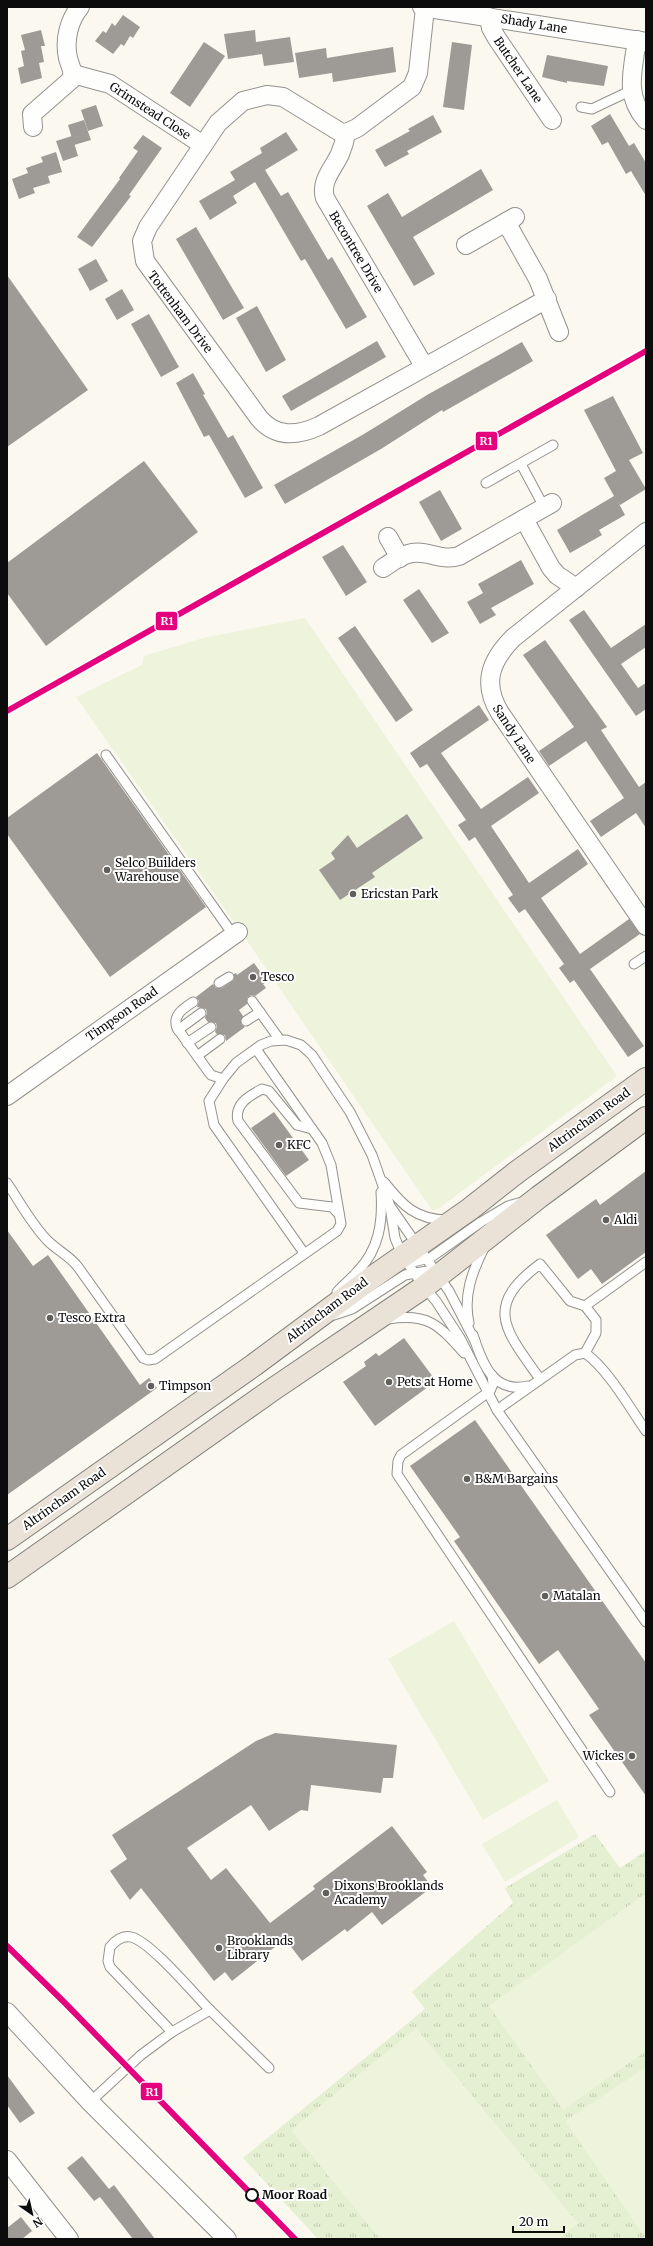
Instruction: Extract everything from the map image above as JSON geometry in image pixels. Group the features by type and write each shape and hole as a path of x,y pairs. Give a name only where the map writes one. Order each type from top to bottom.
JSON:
{"highway":[{"name":"Altrincham Road","path":"7,1539 219,1390 306,1325 413,1256 453,1220 646,1079"},
{"path":"7,1577 260,1398 375,1321 428,1277 491,1236 538,1197 646,1118"}],"street":[{"path":"33,126 32,114 68,84 73,74 68,56 68,35 74,15 80,7"},
{"path":"346,133 370,119 412,87 418,73 423,7"},
{"name":"Shady Lane","path":"423,7 642,41"},
{"name":"Butcher Lane","path":"489,17 491,28 496,37 552,120"},
{"path":"642,41 632,90 634,103 646,120"},
{"name":"Grimstead Close","path":"73,74 110,84 203,145"},
{"name":"Tottenham Drive","path":"346,133 335,129 283,96 267,95 251,98 235,106 218,123 148,227 142,241 143,254 147,267 264,423 280,433 300,434 319,426 424,366 547,299"},
{"name":"Becontree Drive","path":"346,133 339,156 326,179 323,190 325,198 424,366"},
{"path":"466,245 510,220 547,299 559,332"},
{"path":"383,568 400,558 414,553 451,558 466,552 548,505"},
{"path":"524,519 551,568 557,575 576,588"},
{"path":"386,532 400,558"},
{"name":"Sandy Lane","path":"646,532 524,628 496,657 490,675 493,702 535,767 646,926"},
{"name":"Timpson Road","path":"7,1096 236,934"},
{"path":"7,2012 90,2102 227,2239"},
{"path":"10,2170 69,2239"}],"lane":[{"path":"581,107 592,109 632,90"},
{"path":"486,484 553,445"},
{"path":"521,464 548,505"},
{"path":"106,755 236,934"},
{"path":"634,964 646,956"},
{"path":"219,983 229,977"},
{"path":"252,1001 280,1040"},
{"path":"193,1002 178,1014 175,1022 178,1030 211,1075 222,1079"},
{"path":"246,1021 260,1012"},
{"path":"178,1030 202,1013"},
{"path":"187,1043 211,1026"},
{"path":"197,1056 220,1039"},
{"path":"304,1253 214,1126 210,1101 222,1079 236,1063 256,1048 271,1041 280,1040 301,1045 312,1055 357,1126 372,1155 390,1206 413,1256 428,1277 449,1291 492,1375 504,1386 517,1388 531,1385"},
{"path":"7,1183 42,1234 54,1246 70,1257 78,1267 143,1358 148,1360 155,1359 337,1231 341,1224 331,1165 322,1143 256,1048"},
{"path":"312,1129 297,1125 273,1096 262,1089 242,1103 237,1110 238,1121 299,1204 332,1207 339,1214"},
{"path":"379,1176 403,1206 419,1216 431,1219 453,1220"},
{"path":"306,1325 357,1272 375,1247 379,1234 382,1210 379,1176"},
{"path":"413,1256 508,1206 538,1197"},
{"path":"390,1206 395,1238 413,1256 428,1277 439,1306 473,1362 487,1393 497,1410 646,1622"},
{"path":"475,1341 466,1309 467,1292 480,1256 491,1236"},
{"path":"585,1306 646,1262"},
{"path":"540,1379 514,1343 506,1324 504,1306 510,1291 523,1276 540,1264 570,1302 585,1306 596,1320 596,1333 585,1353"},
{"path":"306,1325 352,1309 405,1275 428,1277"},
{"path":"375,1321 412,1317 430,1322 442,1329 473,1362"},
{"path":"497,1410 575,1355 585,1353 593,1358 646,1431"},
{"path":"492,1375 492,1387 487,1393 401,1456 398,1461 397,1474 610,1792"},
{"path":"172,2032 110,1967 108,1961 110,1947 120,1938 130,1936 147,1945 269,2068"},
{"path":"90,2102 141,2055 172,2032 210,2010"}],"green space":[{"name":"Ericstan Park","path":"305,618 617,1076 438,1209 432,1210 234,922 76,697 142,665 144,656 203,638"},
{"path":"454,1621 549,1781 483,1820 388,1659"},
{"path":"557,1800 579,1837 505,1882 482,1844"},
{"path":"595,1834 620,1868 646,1851 646,2239 318,2239 243,2158 425,2009 412,1992 513,1903 505,1888"},
{"path":"646,1893 646,2051 563,2110 489,2006"},
{"path":"416,2028 578,2223 559,2239 380,2239 291,2130"},
{"path":"646,2067 646,2234 644,2236 565,2121"}],"building":[{"path":"123,15 140,27 133,38 130,36 124,46 121,44 113,54 95,41 103,31 106,33 112,23 115,26"},
{"path":"41,30 45,46 41,46 44,62 39,63 42,78 21,84 18,68 24,66 21,51 25,50 21,35"},
{"path":"255,30 256,42 290,37 294,62 264,66 262,54 228,59 224,34"},
{"path":"204,42 225,56 190,107 170,93"},
{"path":"452,42 472,45 464,110 443,107"},
{"path":"393,47 396,72 333,82 332,73 299,78 295,53 326,48 327,58"},
{"path":"547,55 608,66 604,86 567,81 567,83 542,77"},
{"path":"96,105 103,126 88,131 81,110"},
{"path":"610,114 629,146 634,143 646,163 646,196 631,171 626,174 608,142 602,145 591,126"},
{"path":"433,115 442,132 407,151 409,154 385,167 375,150 410,131 408,129"},
{"path":"84,120 91,140 74,145 68,125"},
{"path":"286,132 298,150 265,170 281,196 288,192 328,260 332,257 367,317 346,329 305,259 301,261 255,182 233,196 237,203 210,220 199,201 235,180 230,172 262,153 260,148"},
{"path":"143,135 162,148 129,195 131,196 92,247 77,237 120,179 119,178 138,151 133,148"},
{"path":"72,136 78,156 63,161 56,141"},
{"path":"56,152 62,172 48,176 50,183 33,188 35,193 19,199 12,179 28,173 26,168 43,162 41,157"},
{"path":"481,169 493,190 413,237 435,274 414,286 367,206 388,193 402,217"},
{"path":"196,227 244,308 223,320 176,239"},
{"path":"96,259 108,281 90,291 78,269"},
{"path":"7,275 88,390 7,447"},
{"path":"122,289 134,310 117,320 105,299"},
{"path":"257,306 286,360 266,372 236,318"},
{"path":"149,314 179,367 161,377 131,324"},
{"path":"377,341 386,357 291,411 282,396"},
{"path":"522,342 533,361 443,412 442,410 381,449 285,504 274,485 364,434 427,395"},
{"path":"193,373 205,394 203,395 228,438 233,435 263,488 245,498 209,435 204,437 176,383"},
{"path":"613,396 643,453 629,460 646,489 620,505 617,500 625,515 599,530 602,535 570,553 557,530 614,496 604,478 616,471 584,410"},
{"path":"144,461 198,532 46,646 7,593 7,563"},
{"path":"440,490 462,529 441,541 419,502"},
{"path":"343,545 367,582 346,596 322,557"},
{"path":"521,560 534,584 491,608 496,615 480,624 467,602 483,593 478,584"},
{"path":"419,589 449,633 432,643 403,600"},
{"path":"584,610 611,648 646,624 646,647 621,664 638,688 646,683 646,709 636,716 569,620"},
{"path":"355,626 413,710 396,722 338,638"},
{"path":"545,640 607,727 601,730 639,787 646,782 646,828 636,813 601,837 590,821 624,798 586,741 549,766 539,751 574,727 523,655"},
{"path":"479,705 489,720 441,753 481,809 528,777 539,793 491,826 529,883 578,849 588,864 541,898 580,954 629,919 640,934 590,969 644,1046 628,1057 574,980 570,983 559,968 564,964 525,909 519,913 508,898 513,895 475,837 469,841 458,825 466,820 427,764 420,768 410,753"},
{"name":"Selco Builders Warehouse","path":"97,753 206,907 110,977 7,834 7,818"},
{"path":"407,814 423,838 372,873 375,877 340,900 319,870 335,859 331,853 348,835 357,848"},
{"path":"254,963 267,981 263,984 266,988 255,996 251,995 247,998 247,1004 239,1010 243,1016 241,1024 245,1027 226,1041 225,1035 217,1034 215,1032 217,1027 216,1023 208,1022 205,1018 207,1013 206,1009 197,1007 199,1001 196,997 213,984 216,988 222,988 234,980 234,974 236,973 237,975"},
{"name":"KFC","path":"274,1112 309,1160 286,1176 251,1128"},
{"name":"Aldi","path":"646,1171 646,1252 602,1284 591,1269 578,1279 546,1235 596,1199 600,1205"},
{"name":"Tesco Extra","path":"7,1230 33,1266 48,1255 140,1385 149,1378 157,1388 7,1495"},
{"name":"Pets at Home","path":"404,1338 436,1381 375,1426 343,1382 366,1366 364,1362 376,1353 379,1356"},
{"name":"Matalan","path":"475,1420 646,1663 646,1796 589,1715 599,1709 558,1650 539,1664 454,1541 460,1537 410,1466"},
{"path":"275,1733 397,1745 393,1778 383,1778 381,1793 311,1785 308,1811 301,1810 269,1831 251,1805 187,1848 211,1880 226,1868 270,1923 315,1889 313,1886 392,1826 427,1872 423,1875 432,1887 382,1925 372,1912 347,1932 345,1929 302,1961 285,1939 232,1981 225,1972 214,1981 141,1888 130,1900 110,1871 127,1859 112,1835 256,1741"},
{"path":"7,2075 35,2113 20,2123 7,2105"},
{"path":"82,2156 109,2189 114,2185 155,2239 133,2239 100,2197 94,2201 67,2168"},
{"path":"21,2217 32,2231 22,2239 7,2239 7,2228"}],"railway":[{"path":"7,711 646,351"}],"transit line":[{"name":"R1","path":"7,711 646,351"},
{"name":"R1","path":"7,1946 64,2002 295,2239"}],"place":[{"name":"Selco Builders Warehouse","path":"107,870"},
{"name":"Ericstan Park","path":"353,894"},
{"name":"Tesco","path":"253,977"},
{"name":"KFC","path":"279,1145"},
{"name":"Aldi","path":"606,1220"},
{"name":"Tesco Extra","path":"50,1318"},
{"name":"Pets at Home","path":"389,1382"},
{"name":"Timpson","path":"151,1386"},
{"name":"B&M Bargains","path":"467,1479"},
{"name":"Matalan","path":"545,1596"},
{"name":"Wickes","path":"632,1756"},
{"name":"Dixons Brooklands Academy","path":"326,1893"},
{"name":"Brooklands Library","path":"219,1948"},
{"name":"Moor Road","path":"252,2195"}]}
